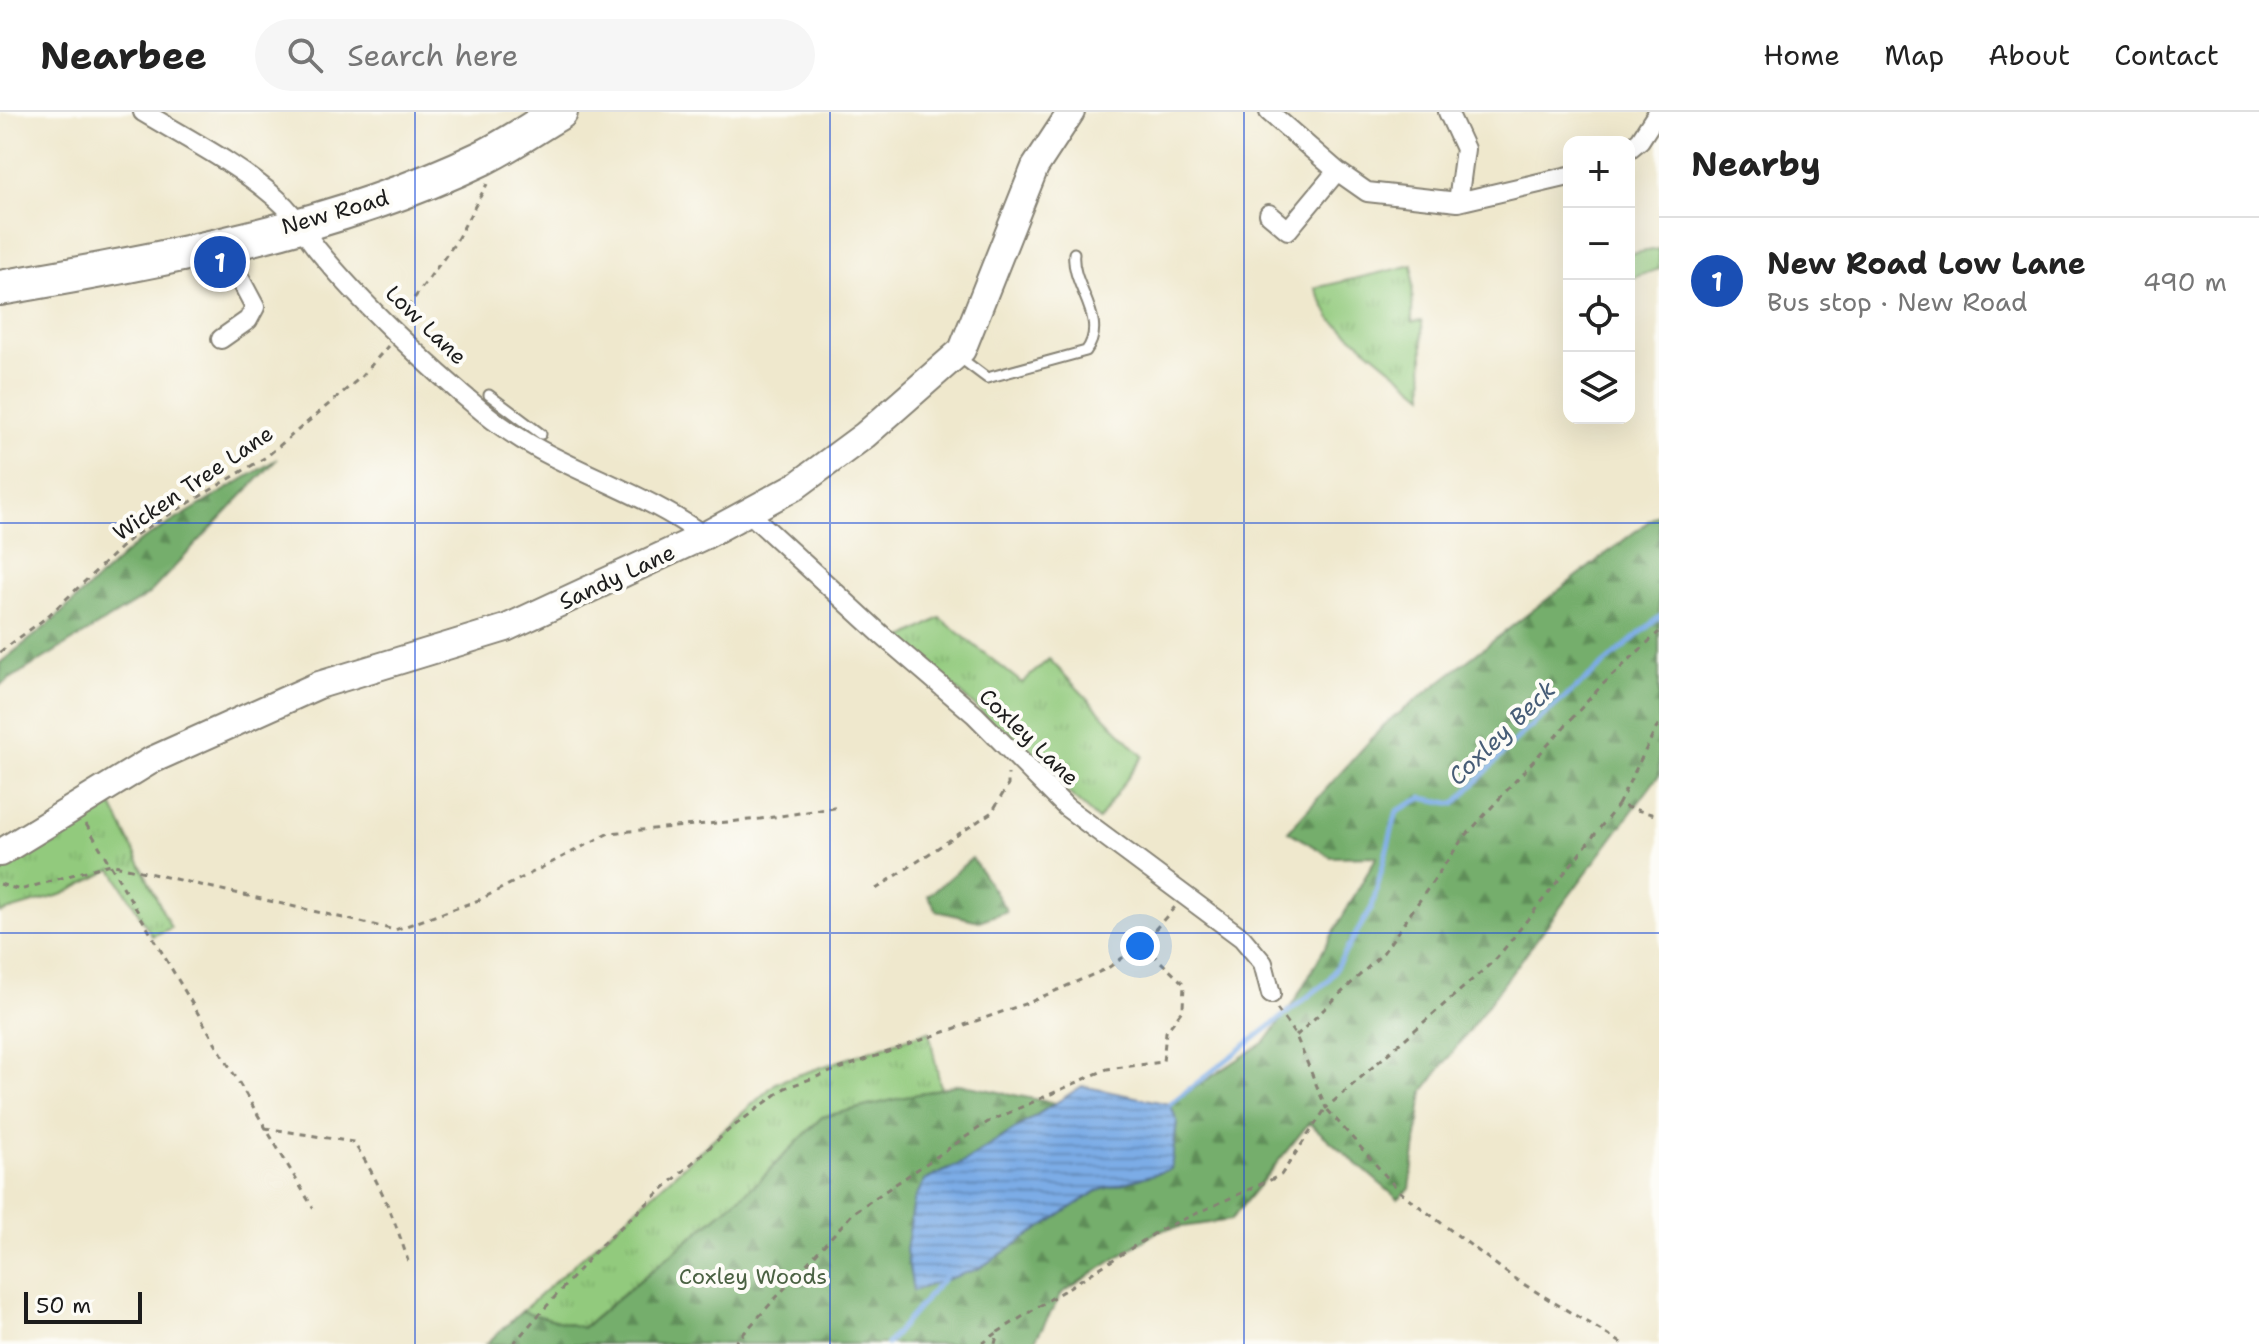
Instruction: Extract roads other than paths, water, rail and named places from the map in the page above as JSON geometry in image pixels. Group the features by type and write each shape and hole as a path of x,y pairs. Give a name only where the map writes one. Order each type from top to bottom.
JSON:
{"highway":[{"name":"New Road","path":"0,288 221,243 359,208 484,157 560,112"}],"street":[{"name":"Low Lane","path":"143,112 236,168 275,197 302,223 316,248 399,334 500,415 541,453 672,512 704,536"},
{"name":"Sandy Lane","path":"0,853 152,760 319,685 506,628 704,536 796,486 865,435 957,354 1002,257 1035,167 1071,112"},
{"path":"1269,112 1337,171 1367,192 1458,202 1563,177"},
{"path":"1448,112 1465,149 1458,202"},
{"path":"1635,144 1658,112"},
{"path":"1269,214 1282,236 1337,171"},
{"path":"221,243 255,307 248,320 221,339"},
{"name":"Coxley Lane","path":"747,511 1009,750 1066,807 1242,938 1263,963 1271,994"}],"lane":[{"path":"957,354 987,378 1086,351 1094,324 1089,302 1078,281 1074,253"},
{"path":"489,395 500,415 541,434"}],"water":[{"path":"1082,1086 1170,1104 1177,1121 1171,1169 1097,1191 978,1269 913,1291 906,1250 914,1201 924,1181 964,1162"}],"waterway":[{"name":"Coxley Beck","path":"1170,1104 1328,981 1372,907 1397,811 1422,798 1455,804 1522,734 1659,617"},
{"name":"Coxley Beck","path":"887,1344 944,1278"}],"place":[{"name":"New Road Low Lane","path":"220,262"}],"park label":[{"name":"Coxley Woods","path":"753,1276"}]}
